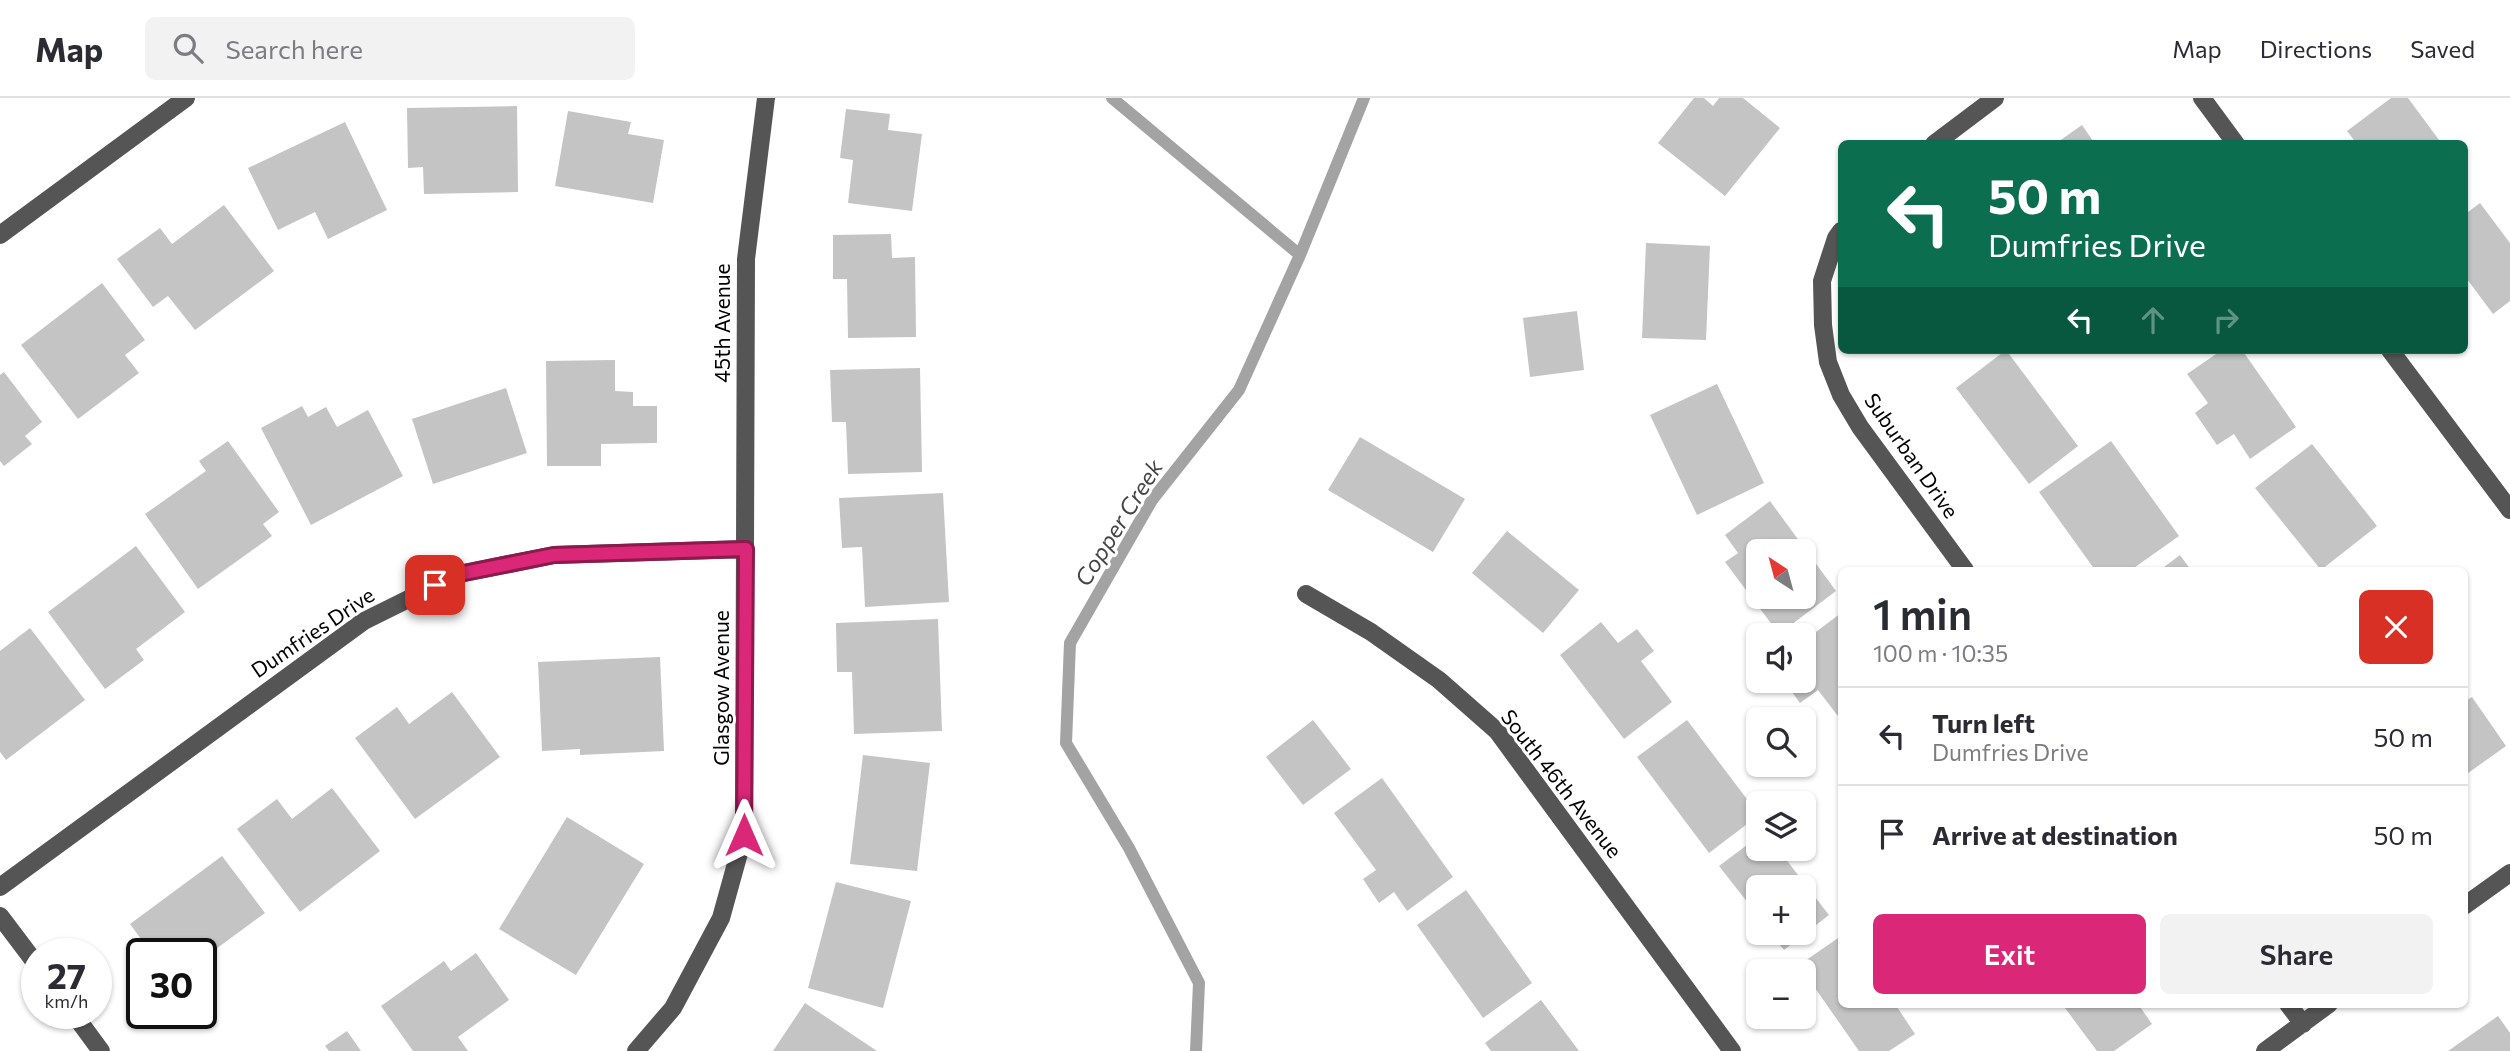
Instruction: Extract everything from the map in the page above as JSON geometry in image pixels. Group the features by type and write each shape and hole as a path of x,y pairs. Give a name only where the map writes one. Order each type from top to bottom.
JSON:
{"street":[{"path":"0,236 186,98"},
{"name":"45th Avenue","path":"746,549 746,259 766,98"},
{"path":"1939,140 1995,98"},
{"path":"2202,98 2233,140"},
{"name":"Suburban Drive","path":"1838,236 1822,281 1823,325 1828,362 1841,395 1860,427 1963,567"},
{"path":"2393,354 2510,510"},
{"name":"Dumfries Drive","path":"0,887 364,621 459,574 554,555 746,549"},
{"name":"Glasgow Avenue","path":"636,1051 673,1008 721,918 744,835 746,549"},
{"name":"South 46th Avenue","path":"1306,594 1371,632 1439,680 1497,732 1732,1051"},
{"path":"2468,903 2510,873"},
{"path":"0,916 21,944"},
{"path":"2291,1008 2303,1024"},
{"path":"2265,1051 2324,1008"},
{"path":"84,1029 101,1051"}],"building":[{"path":"1694,98 1704,98 1713,106 1719,98 1743,98 1780,128 1725,196 1658,143"},
{"path":"2391,98 2408,98 2439,140 2354,140 2347,131"},
{"path":"517,106 518,192 424,194 423,167 408,168 407,108"},
{"path":"846,109 890,114 888,130 922,134 912,211 848,203 853,160 840,158"},
{"path":"568,111 631,122 628,134 664,140 653,203 555,186"},
{"path":"345,122 387,210 328,239 315,212 278,230 248,168"},
{"path":"2082,125 2092,140 2061,140"},
{"path":"2480,203 2510,243 2510,301 2493,314 2468,280 2468,212"},
{"path":"224,205 274,271 195,330 168,296 153,307 117,259 160,228 172,244"},
{"path":"891,234 892,258 915,257 916,337 848,338 847,279 833,279 833,235"},
{"path":"1646,243 1710,246 1706,340 1642,338"},
{"path":"102,283 145,340 125,355 139,373 78,419 21,345"},
{"path":"1577,311 1584,370 1530,377 1523,318"},
{"path":"2001,354 2009,354 2078,446 2029,484 1956,388"},
{"path":"2216,354 2245,354 2296,427 2250,459 2234,434 2217,445 2195,413 2208,403 2187,374"},
{"path":"615,360 615,391 633,392 633,406 657,406 657,443 601,444 601,466 547,466 546,361"},
{"path":"920,368 922,472 848,474 846,422 832,422 830,370"},
{"path":"4,372 42,422 25,436 32,444 4,466 0,461 0,375"},
{"path":"1717,384 1764,483 1697,515 1650,415"},
{"path":"506,388 527,453 433,484 412,419"},
{"path":"302,406 308,417 326,407 337,427 368,410 403,476 311,525 261,428"},
{"path":"1360,437 1465,499 1433,552 1328,490"},
{"path":"228,441 279,512 263,524 272,536 198,589 145,514 206,471 199,461"},
{"path":"2111,441 2179,536 2135,567 2093,567 2039,492"},
{"path":"2312,444 2377,526 2325,567 2319,567 2255,488"},
{"path":"943,493 949,602 865,607 862,547 842,548 839,498"},
{"path":"1770,501 1798,539 1746,539 1746,590 1725,562 1738,553 1725,535"},
{"path":"1507,531 1579,590 1543,633 1472,573"},
{"path":"136,546 185,612 136,649 144,660 105,689 48,612"},
{"path":"2180,555 2189,567 2164,567"},
{"path":"1816,564 1836,591 1816,606"},
{"path":"1760,609 1812,609 1794,623 1771,623"},
{"path":"1838,615 1838,716 1818,690 1816,691 1816,632"},
{"path":"938,619 942,731 854,734 852,672 837,672 836,623"},
{"path":"1601,622 1618,643 1637,629 1654,651 1641,661 1672,702 1624,739 1560,655"},
{"path":"30,628 85,700 6,760 0,752 0,651"},
{"path":"660,657 664,751 580,755 580,749 542,751 538,662"},
{"path":"452,692 500,757 415,819 355,738 397,707 409,724"},
{"path":"1793,693 1814,693 1800,703"},
{"path":"2472,697 2506,746 2468,773 2468,700"},
{"path":"1313,720 1351,769 1303,805 1266,757"},
{"path":"1687,720 1746,798 1746,825 1709,853 1637,757"},
{"path":"863,755 930,763 917,871 850,864"},
{"path":"1382,778 1453,877 1407,911 1394,892 1379,903 1363,879 1376,870 1334,813"},
{"path":"332,788 380,851 300,912 237,829 277,799 292,819"},
{"path":"567,817 644,864 576,975 499,929"},
{"path":"1746,846 1746,861 1787,861 1798,875 1746,875 1746,900 1719,866"},
{"path":"222,856 265,913 217,948 217,938 140,938 130,924"},
{"path":"836,882 911,901 883,1008 808,988"},
{"path":"1466,890 1532,983 1483,1018 1417,925"},
{"path":"1816,898 1829,915 1816,925"},
{"path":"1838,938 1838,1008 1898,1008 1915,1034 1889,1051 1859,1051 1816,989 1816,959 1808,959"},
{"path":"476,953 509,1000 458,1037 468,1051 413,1051 381,1006 444,961 451,971"},
{"path":"1541,1000 1579,1051 1491,1051 1485,1043"},
{"path":"805,1003 877,1051 773,1051"},
{"path":"2065,1008 2141,1008 2152,1024 2114,1051 2097,1051"},
{"path":"2498,1016 2510,1033 2510,1051 2448,1051"},
{"path":"347,1031 361,1051 329,1051 325,1046"}],"waterway":[{"name":"Copper Creek","path":"1112,98 1300,255"},
{"name":"Copper Creek","path":"1196,1051 1199,983 1129,848 1066,743 1070,643 1152,500 1239,390 1300,255 1364,98"}],"route":[{"path":"435,585 459,574 554,555 746,549 744,835"}]}
